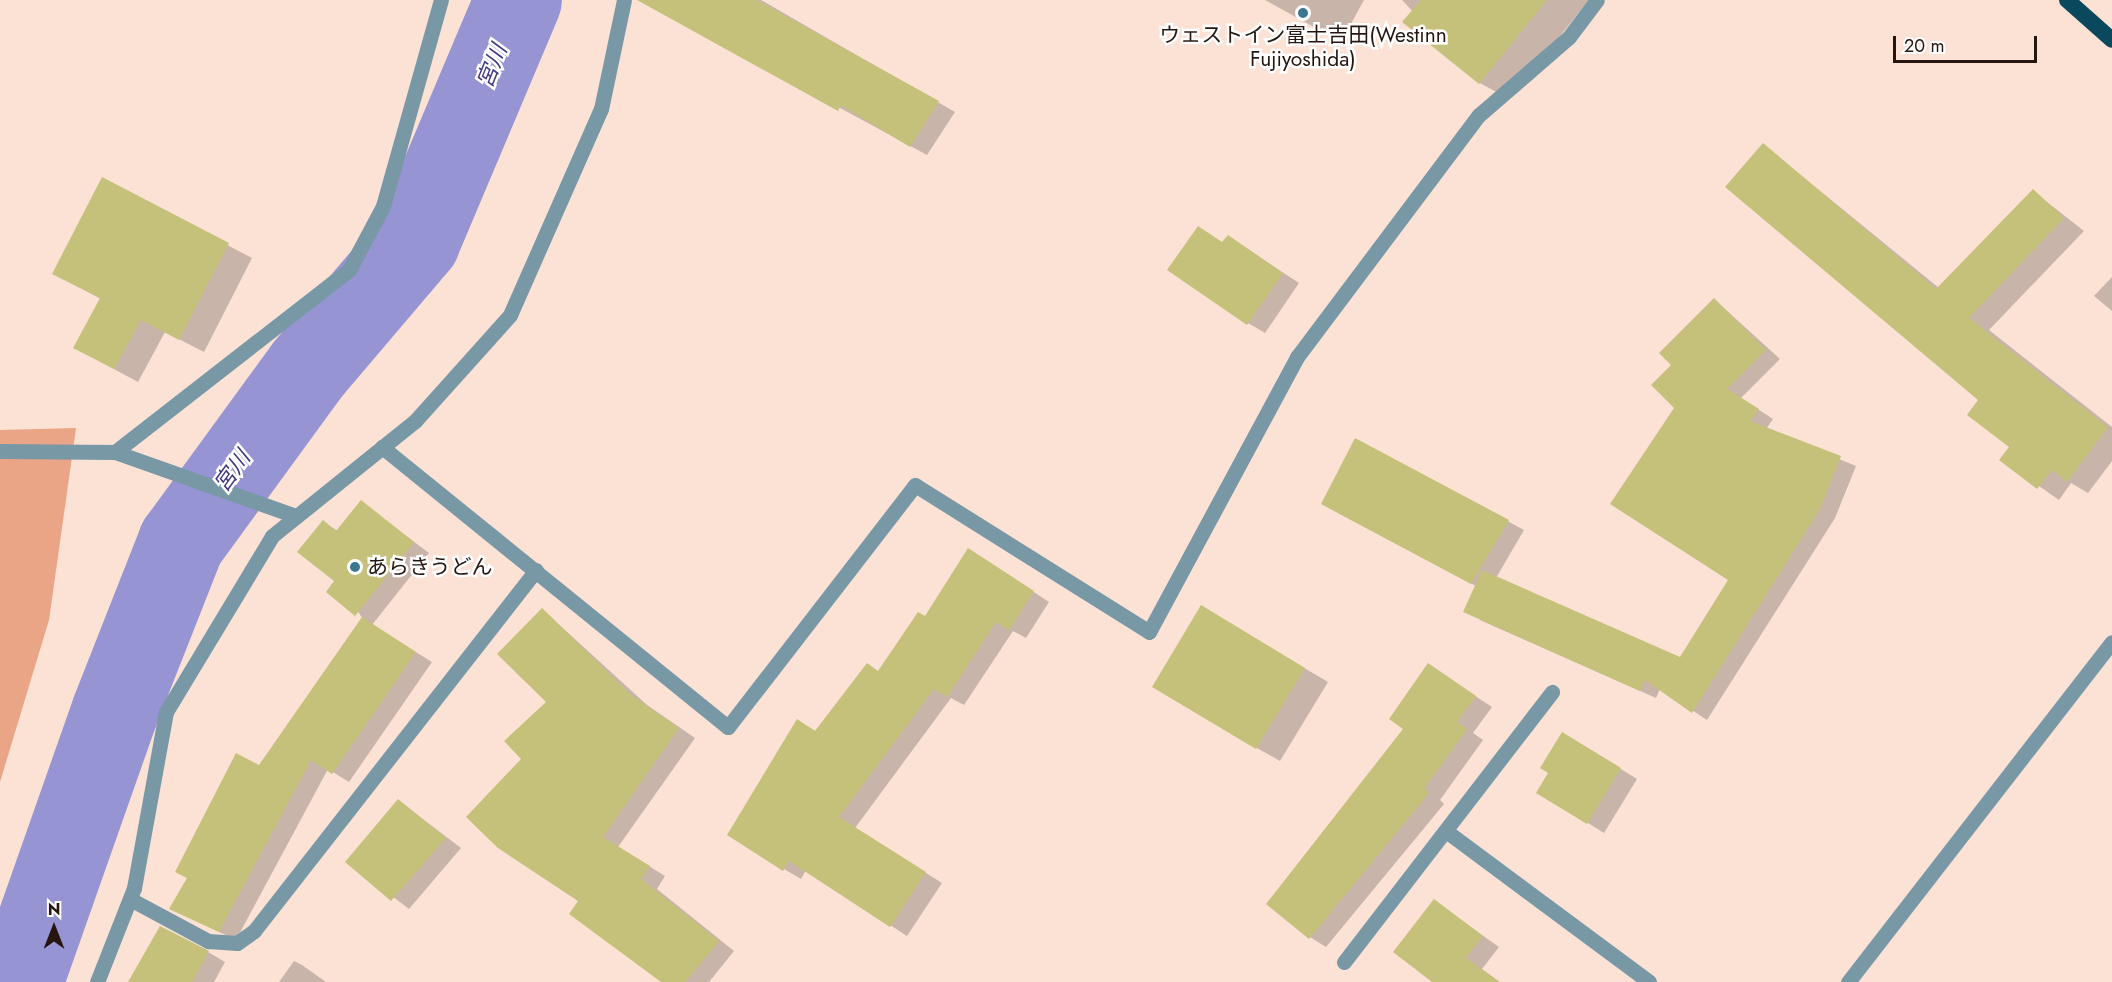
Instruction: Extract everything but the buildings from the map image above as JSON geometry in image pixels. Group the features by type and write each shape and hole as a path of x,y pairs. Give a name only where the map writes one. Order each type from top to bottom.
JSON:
{"highway":[{"path":"2067,0 2112,40"}],"street":[{"path":"115,452 349,270 383,206 441,0"},
{"path":"96,982 130,899 166,712 272,536 415,421 510,315 601,110 624,0"},
{"path":"382,447 728,727 915,485 1149,632 1297,357 1479,115 1569,37 1598,0"},
{"path":"0,451 115,452 140,463 268,504 296,516"},
{"path":"130,899 208,941 237,943 254,931 536,570"},
{"path":"1848,982 2112,642"},
{"path":"1344,962 1552,692"},
{"path":"1446,831 1649,982"}],"shaded area":[{"path":"76,428 49,620 0,782 0,430"}],"waterway":[{"name":"宮川","path":"19,982 114,712 181,542 308,368 416,241 518,0"}],"place":[{"name":"ウェストイン富士吉田(Westinn Fujiyoshida)","path":"1303,13"},
{"name":"あらきうどん","path":"355,567"}]}
